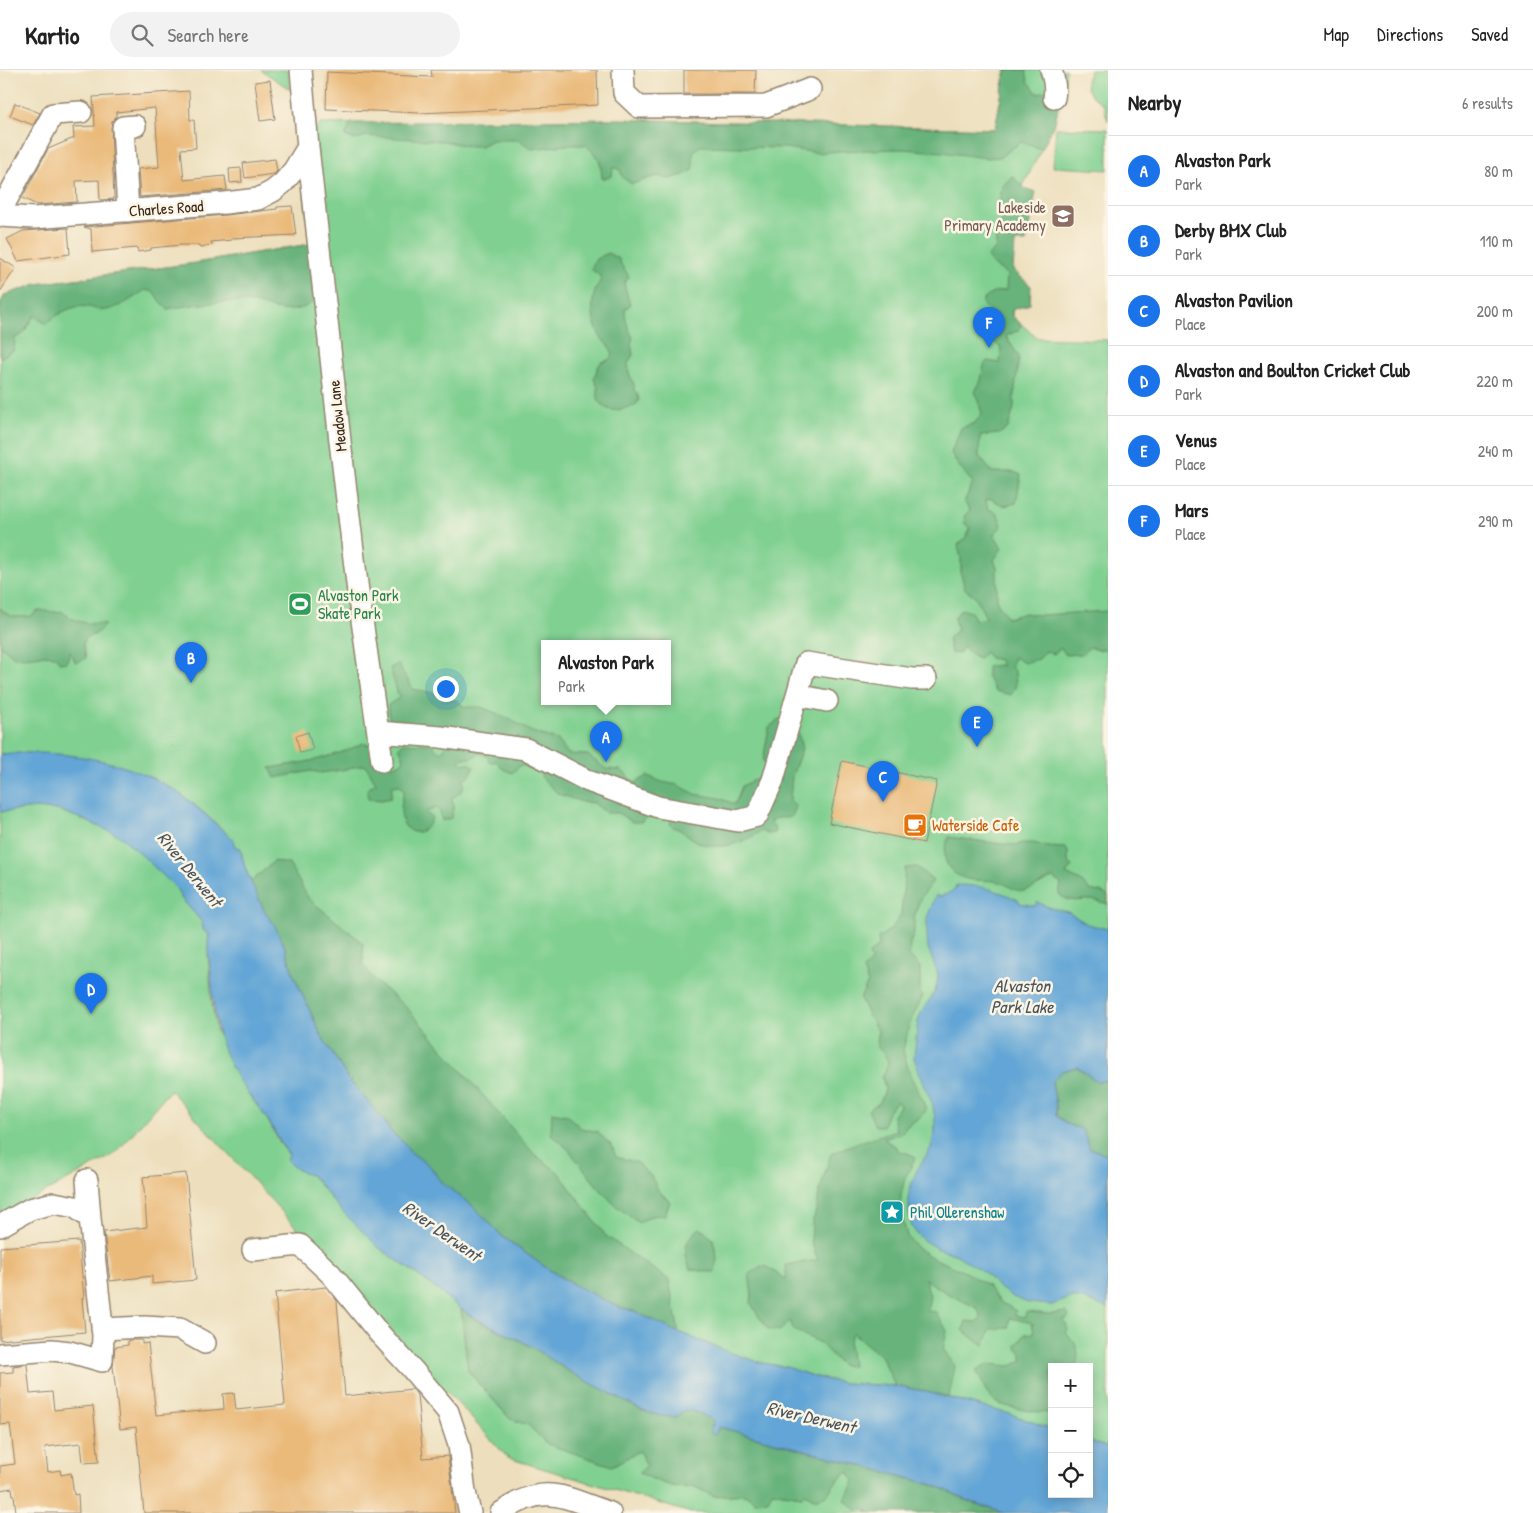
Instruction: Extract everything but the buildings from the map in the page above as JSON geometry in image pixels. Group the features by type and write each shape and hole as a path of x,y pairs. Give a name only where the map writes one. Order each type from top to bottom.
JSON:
{"street":[{"name":"Meadow Lane","path":"301,70 340,442 358,592 382,761"},
{"path":"623,70 624,94 640,107 766,106 810,89"},
{"path":"1051,70 1056,92 1054,98"},
{"path":"0,214 53,114 81,112"},
{"path":"128,210 123,127 135,126"},
{"name":"Charles Road","path":"0,214 34,218 258,199 283,183 294,170 308,147"},
{"path":"378,732 441,737 526,749 588,781 658,807 738,821 757,816 773,780 806,663 912,679 926,679"},
{"path":"797,695 827,702"},
{"path":"0,1354 52,1350 70,1352 102,1361 102,1329 87,1180"},
{"path":"0,1226 30,1210 54,1203 75,1207 90,1218"},
{"path":"253,1250 300,1245 332,1274 378,1332 448,1412 459,1445 470,1513"},
{"path":"102,1329 144,1327 180,1329 205,1343"},
{"path":"501,1513 523,1499 549,1494 562,1496 610,1513"}],"green space":[{"path":"261,70 288,70 291,90"},
{"path":"1006,70 1066,70 1055,122 1021,190 1013,260 1012,316 1037,338 1108,340 1108,1448 1093,1442 1093,1363 1048,1363 1048,1428 1010,1414 919,1390 894,1386 844,1383 812,1376 787,1367 762,1363 673,1330 264,910 245,868 240,847 238,849 233,843 235,841 201,810 160,782 116,765 70,757 0,754 0,304 5,295 37,284 189,264 310,244 299,141 321,124 615,119 995,129"},
{"path":"1006,70 1026,70 1028,81 1037,93 1062,89 1055,122 1042,149 1021,142 1000,157 986,158 901,149 818,153 785,148 700,146 693,152 693,170 669,179 657,176 632,184 623,178 620,170 613,167 612,176 602,179 598,160 586,145 532,149 519,140 492,140 481,146 468,146 443,141 366,136 355,140 345,136 351,123 615,119 995,129"},
{"path":"1090,70 1108,70 1108,121 1103,104 1092,96 1087,88 1086,81"},
{"path":"1056,128 1108,129 1108,170 1053,167"},
{"path":"1012,176 1026,189 1036,192 1026,242 1015,242 1013,270 1031,286 1030,304 1012,310 1012,316 1021,324 1019,330 1006,336 1019,357 1014,408 1008,428 999,434 980,436 979,456 992,472 1014,472 1021,475 1016,503 1004,506 991,499 986,500 988,509 998,515 1002,526 994,534 1002,548 994,560 997,567 997,602 1008,618 1025,613 1039,615 1108,611 1108,649 1098,650 1090,647 1082,654 1066,655 1061,648 1054,654 1046,651 1039,659 1024,663 1014,657 1011,667 1015,671 1016,685 1011,695 995,691 987,676 987,667 1002,666 999,660 990,658 985,652 979,659 974,657 964,646 959,654 951,653 948,639 957,630 954,618 961,609 971,612 976,620 986,618 975,596 965,589 961,574 961,559 958,545 966,537 970,528 965,524 964,516 970,510 964,502 973,483 951,453 961,428 975,423 982,413 975,392 981,380 984,365 987,361 1000,363 1001,348 984,333 983,320 991,314 983,305 983,300 994,292 1006,290 1007,274 992,264 987,257 996,248 995,226 1002,221 997,214 1002,187"},
{"path":"310,244 315,281 315,298 309,305 302,308 286,311 250,302 234,302 167,309 154,292 145,290 112,309 100,310 82,306 71,308 60,313 46,324 34,316 23,334 15,338 14,350 0,358 0,304 5,295 37,284 189,264"},
{"path":"608,253 619,259 629,277 624,283 630,305 625,309 626,317 633,338 631,343 633,355 628,363 634,390 639,400 635,406 619,410 610,410 602,405 598,400 598,387 594,379 601,362 608,360 613,355 597,330 593,315 593,300 601,280 599,275 591,269 596,259"},
{"path":"0,608 11,616 18,617 32,616 38,611 61,611 77,621 105,625 96,634 85,638 83,644 86,658 76,663 70,651 67,662 60,663 55,656 14,657 0,645"},
{"path":"398,664 413,689 438,694 445,700 456,700 465,707 481,707 508,718 532,732 558,740 568,754 588,755 606,769 621,770 635,783 648,776 662,782 678,785 695,794 719,798 735,804 742,786 759,777 782,780 763,761 769,727 780,719 795,722 802,748 792,776 790,800 796,807 792,816 775,819 770,822 774,826 775,833 768,834 761,831 740,842 724,846 708,845 697,842 672,826 670,824 672,818 662,813 646,818 641,822 632,822 618,813 606,813 594,803 582,802 558,794 542,778 540,771 535,771 521,765 512,773 503,769 496,761 490,763 487,756 480,753 460,761 463,764 469,763 474,767 470,776 463,779 463,790 451,799 454,805 451,818 442,821 440,812 436,808 426,812 432,818 427,827 419,832 414,832 410,831 403,822 401,806 404,790 400,785 392,786 391,798 382,800 368,799 367,789 376,783 366,766 321,773 311,771 275,778 270,768 329,756 363,743 373,746 392,767 401,763 404,759 399,747 404,743 432,744 434,748 441,752 447,745 390,724 388,705 399,698 390,668"},
{"path":"36,808 58,810 125,839 176,888 182,899 201,921 204,931 209,934 208,954 216,1029 244,1088 267,1119 296,1169 312,1176 340,1209 378,1247 461,1309 468,1371 510,1419 528,1425 547,1444 639,1451 647,1465 639,1473 685,1488 693,1486 714,1496 745,1494 755,1501 772,1491 802,1496 805,1493 827,1495 835,1483 848,1471 855,1481 863,1508 870,1513 691,1513 508,1458 170,1090 115,1154 0,1217 0,812"},
{"path":"949,837 1002,844 1033,843 1049,847 1066,848 1068,861 1072,866 1066,874 1081,882 1089,890 1108,896 1108,904 1092,900 1069,900 1059,894 1061,884 1053,878 1024,891 999,882 964,878 952,871 946,862 945,850"},
{"path":"274,861 289,864 309,899 363,943 363,964 375,981 406,1007 535,1155 558,1172 606,1236 669,1280 679,1333 618,1307 578,1287 542,1265 502,1236 474,1207 441,1182 430,1166 409,1151 404,1143 391,1132 385,1122 349,1080 321,1035 294,976 285,947 251,882"},
{"path":"917,867 933,881 920,899 914,918 914,934 910,943 909,955 920,967 920,993 923,996 911,1020 903,1050 910,1075 926,1111 907,1126 902,1133 884,1139 899,1151 916,1157 905,1178 901,1195 901,1212 907,1236 917,1248 933,1258 965,1272 987,1285 1001,1303 1016,1311 1014,1315 1025,1317 1026,1312 1050,1314 1066,1312 1069,1316 1063,1320 1068,1330 1066,1333 1073,1340 1077,1348 1078,1357 1077,1363 1048,1363 1048,1413 1013,1408 999,1404 986,1391 976,1370 988,1364 1011,1366 1022,1361 1022,1355 1016,1346 1025,1334 1034,1333 1032,1323 1010,1318 1008,1328 991,1329 984,1345 963,1330 966,1321 977,1322 981,1317 977,1308 945,1292 925,1279 930,1296 927,1311 936,1312 947,1331 943,1349 955,1366 949,1397 895,1386 882,1357 852,1332 849,1344 852,1366 841,1365 820,1343 794,1330 790,1321 780,1331 768,1329 751,1303 752,1295 749,1274 761,1266 768,1267 786,1280 786,1265 818,1260 811,1242 812,1223 831,1154 896,1130 893,1116 900,1106 897,1101 888,1112 883,1126 875,1126 868,1110 879,1104 885,1090 882,1076 888,1063 886,1057 877,1046 878,1031 860,998 868,983 863,970 871,961 869,954 879,946 878,938 891,929 901,915 905,868"},
{"path":"1077,1067 1098,1082 1108,1080 1108,1154 1090,1149 1082,1129 1069,1125 1056,1115 1052,1081 1062,1071"},
{"path":"552,1112 567,1115 581,1128 598,1132 612,1146 616,1157 636,1162 651,1176 658,1190 670,1202 665,1215 651,1216 639,1223 616,1206 597,1186 568,1149 551,1134"},
{"path":"700,1228 713,1239 717,1258 715,1272 690,1269 686,1257 686,1247 690,1238"},
{"path":"461,1309 475,1319 533,1347 570,1372 643,1411 661,1416 675,1417 686,1411 693,1411 711,1419 713,1422 710,1433 715,1435 719,1427 937,1486 968,1501 1004,1513 870,1513 863,1508 857,1511 845,1500 854,1481 848,1471 835,1483 827,1495 816,1499 805,1493 802,1496 772,1491 768,1500 755,1501 745,1494 714,1496 693,1486 672,1486 639,1473 647,1465 639,1451 612,1466 547,1444 528,1425 510,1419 468,1371"}],"water":[{"name":"River Derwent","path":"46,753 94,759 140,772 180,794 235,841 233,843 238,849 240,847 245,868 264,910 274,924 285,947 294,976 321,1035 349,1080 409,1151 430,1166 441,1182 474,1207 502,1236 563,1279 618,1307 634,1311 673,1330 731,1353 762,1363 787,1367 812,1376 844,1383 894,1386 919,1390 1010,1414 1048,1428 1048,1498 1093,1498 1093,1442 1108,1448 1108,1513 1004,1513 968,1501 937,1486 719,1427 715,1435 710,1433 713,1422 711,1419 693,1411 686,1411 675,1417 661,1416 643,1411 570,1372 533,1347 469,1315 422,1278 378,1247 340,1209 312,1176 296,1169 287,1161 289,1155 263,1113 238,1078 223,1048 215,1013 208,950 209,934 204,931 201,921 182,899 176,888 125,840 116,834 77,817 58,810 36,808 0,812 0,754"},
{"name":"Alvaston Park Lake","path":"956,885 973,886 1003,893 1019,900 1019,903 1036,906 1037,902 1068,912 1087,924 1108,929 1108,1080 1098,1082 1077,1067 1062,1071 1052,1081 1056,1116 1069,1125 1082,1129 1090,1149 1108,1154 1108,1309 1079,1298 1071,1298 1052,1305 1028,1303 1013,1297 998,1287 985,1273 957,1255 936,1248 923,1240 912,1227 909,1213 909,1191 917,1170 931,1148 935,1132 933,1106 914,1058 918,1021 922,1011 935,992 938,979 938,974 928,948 927,918 936,895 940,897 955,890"}],"place":[{"name":"Lakeside Primary Academy","path":"1063,216"},
{"name":"Mars","path":"989,348"},
{"name":"Alvaston Park Skate Park","path":"300,604"},
{"name":"Derby BMX Club","path":"191,683"},
{"name":"Venus","path":"977,747"},
{"name":"Alvaston Park","path":"606,762"},
{"name":"Alvaston Pavilion","path":"883,802"},
{"name":"Waterside Cafe","path":"915,825"},
{"name":"Alvaston and Boulton Cricket Club","path":"91,1014"},
{"name":"Phil Ollerenshaw","path":"892,1212"}]}
